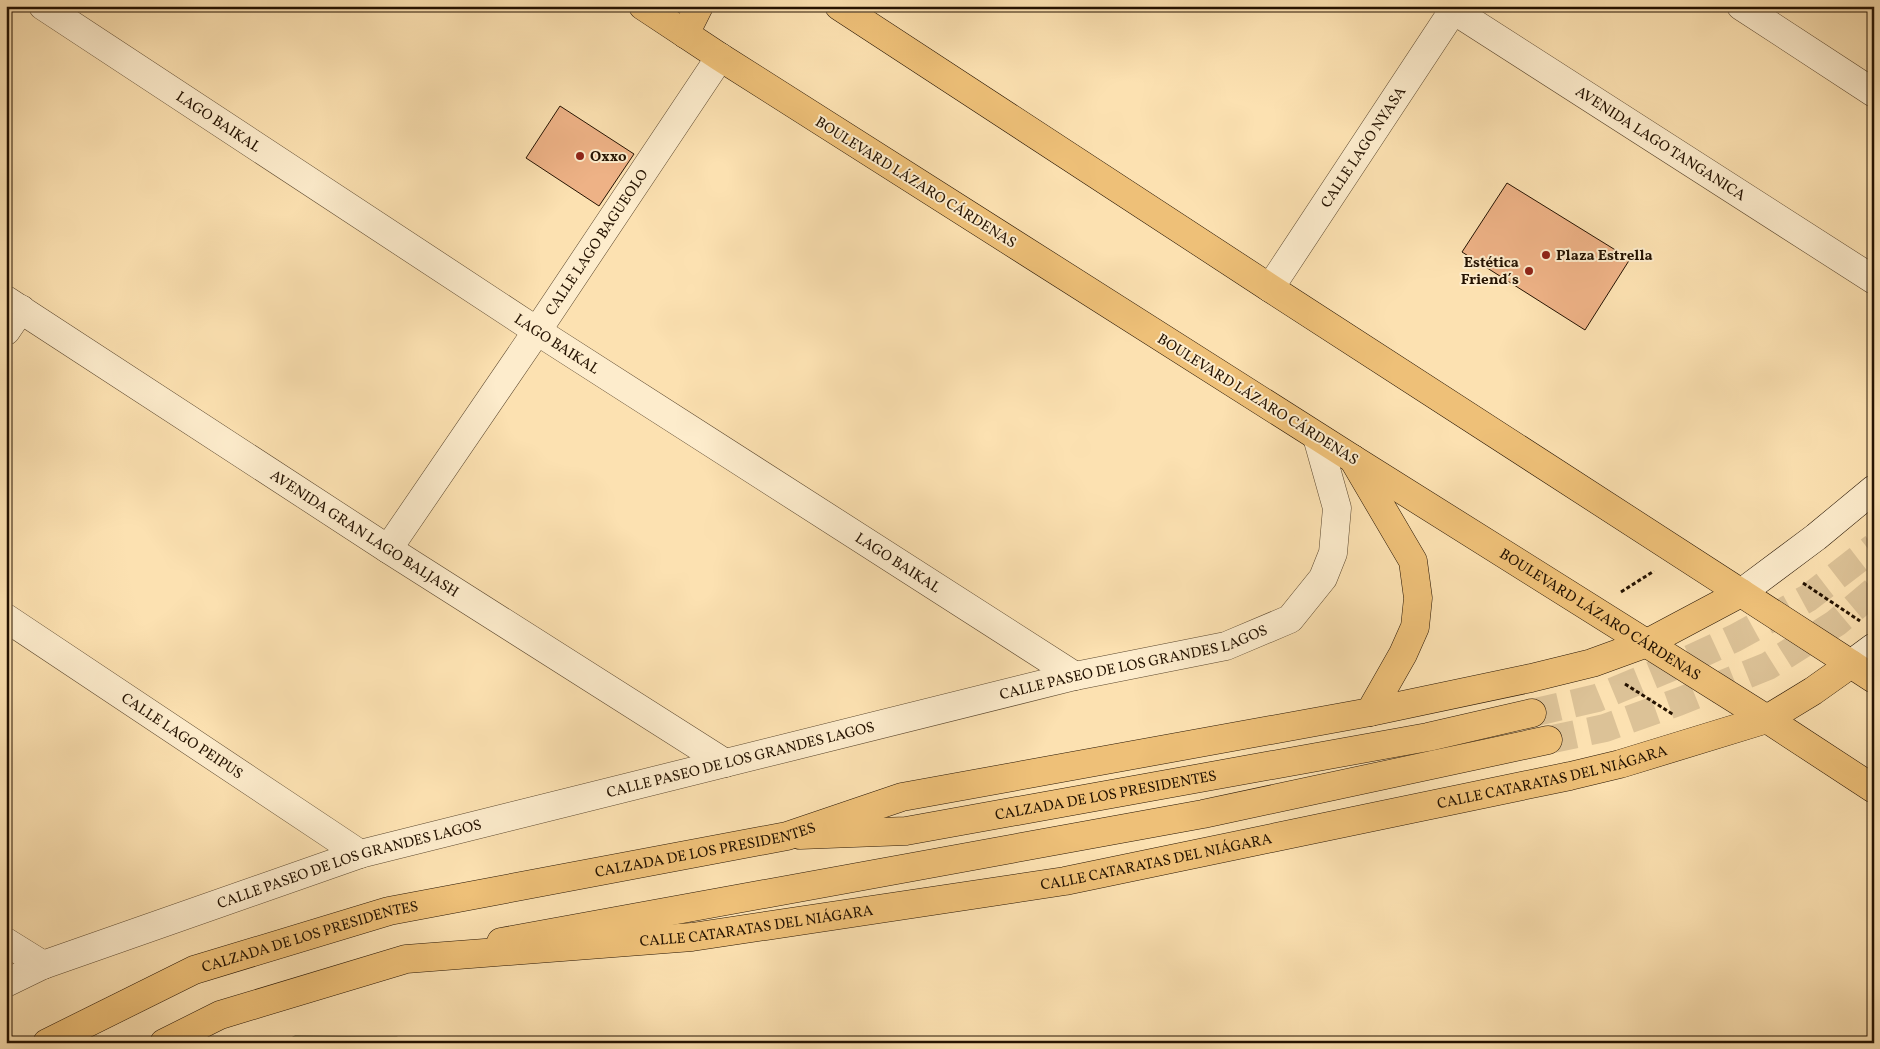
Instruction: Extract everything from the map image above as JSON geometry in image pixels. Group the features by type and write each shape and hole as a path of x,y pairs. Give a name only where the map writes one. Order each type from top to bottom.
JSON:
{"main road":[{"name":"BOULEVARD LÁZARO CÁRDENAS","path":"643,6 1353,460 1767,719 1874,790"},
{"path":"685,34 699,6"},
{"path":"839,6 1874,679"},
{"path":"1353,460 1413,561 1418,598 1415,628 1370,712"},
{"path":"787,836 902,797 1370,712 1592,663 1647,644 1742,593"},
{"name":"CALLE CATARATAS DEL NIÁGARA","path":"406,959 692,937 1065,881 1620,764 1767,719 1852,664"},
{"name":"CALZADA DE LOS PRESIDENTES","path":"47,1043 194,970 390,911 787,836 906,831 1428,737 1532,713"},
{"path":"164,1043 220,1015 406,959 1193,816 1548,740"}],"street":[{"name":"LAGO BAIKAL","path":"43,6 537,331 1075,676"},
{"path":"1741,6 1874,93"},
{"name":"CALLE LAGO NYASA","path":"1270,288 1452,8"},
{"name":"AVENIDA LAGO TANGANICA","path":"1452,8 1874,280"},
{"name":"CALLE LAGO BAGUEOLO","path":"388,549 537,331 720,57"},
{"name":"AVENIDA GRAN LAGO BALJASH","path":"11,313 725,763"},
{"name":"CALLE PASEO DE LOS GRANDES LAGOS","path":"6,983 43,965 360,854 1075,676 1226,646 1290,619 1323,578 1333,553 1337,508 1317,437"},
{"path":"1742,593 1816,537 1874,489"},
{"name":"CALLE LAGO PEIPUS","path":"6,618 360,854"},
{"name":"CALLE CATARATAS DEL NIÁGARA","path":"1852,664 1870,636"},
{"path":"6,942 43,965"}],"path":[{"path":"1593,610 1681,554"},
{"path":"1777,566 1870,636"},
{"path":"1592,663 1709,737"}],"green space":[{"path":"295,1036 397,1037 408,1043 280,1043"}],"building":[{"name":"Oxxo","path":"560,106 634,154 599,206 526,158"},
{"name":"Plaza Estrella","path":"1507,183 1630,259 1585,330 1462,252"}],"tunnel":[{"path":"1532,713 1597,698 1679,664 1735,638 1808,598 1874,547"},
{"path":"1548,740 1605,728 1678,702 1768,666 1836,623 1874,591"}],"place":[{"name":"Oxxo","path":"580,156"},
{"name":"Plaza Estrella","path":"1546,255"},
{"name":"Estética Friend´s","path":"1529,271"}]}
